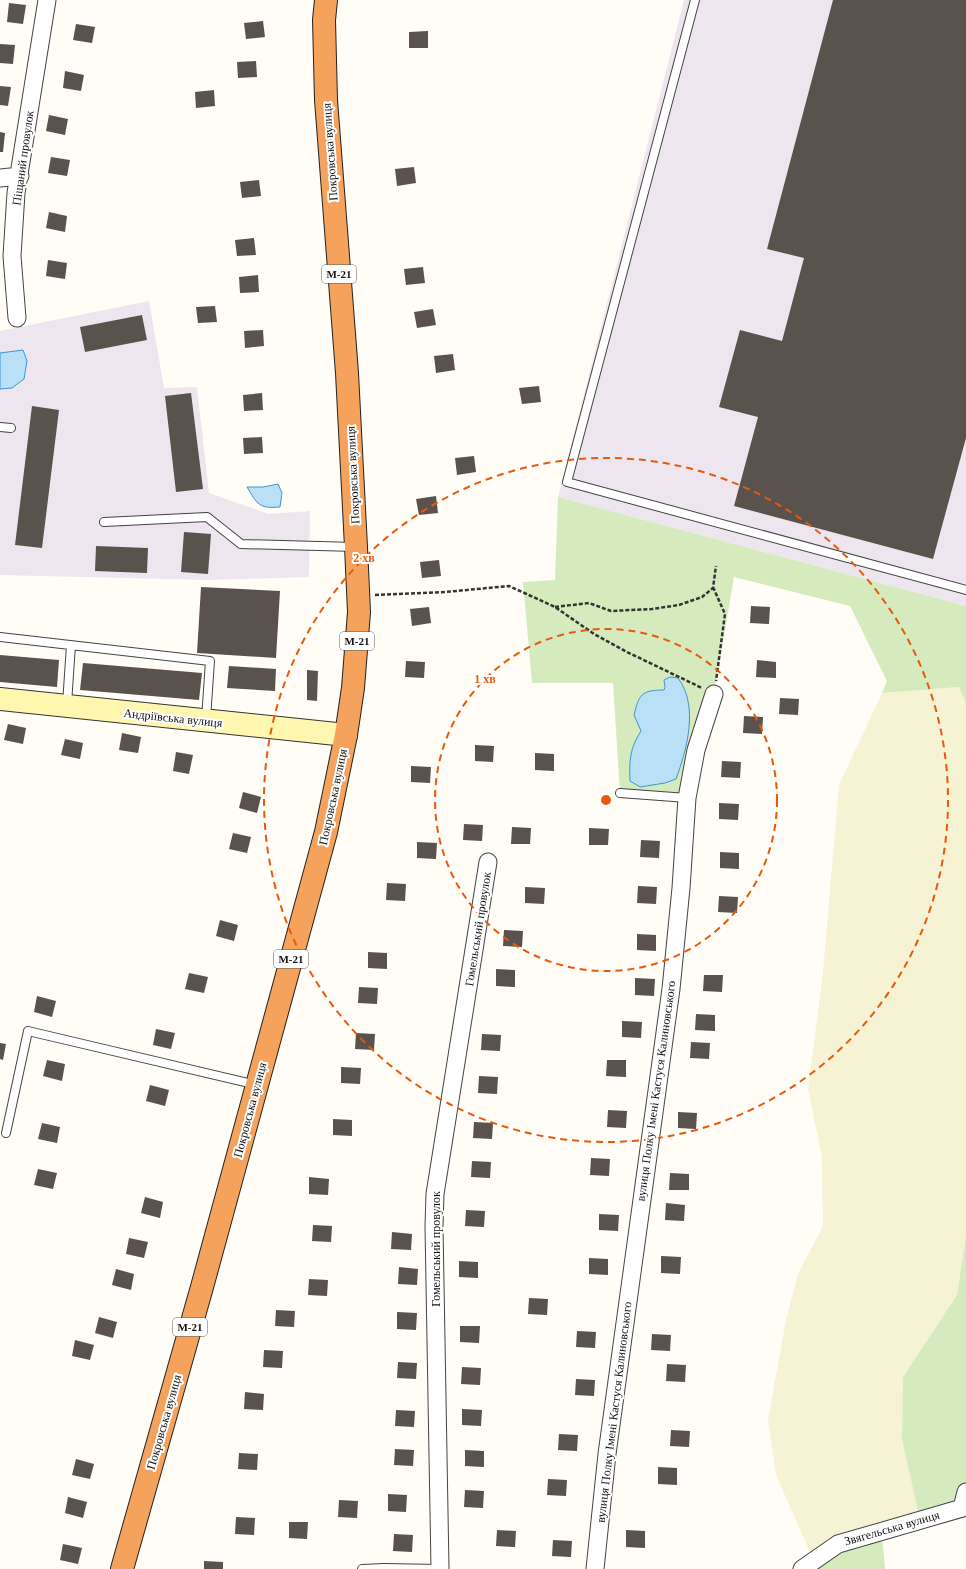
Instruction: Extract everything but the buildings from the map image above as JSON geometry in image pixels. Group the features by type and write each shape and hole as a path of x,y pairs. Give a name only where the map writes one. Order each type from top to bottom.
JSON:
{"highway":[{"name":"Покровська вулиця","path":"122,1569 326,832 346,735 353,688 359,612 347,373 326,100 324,20 326,0"}],"street":[{"name":"Піщаний провулок","path":"18,318 12,256 16,193 20,176 41,30 47,0"},
{"path":"0,178 20,176"},
{"name":"вулиця Полку Імені Кастуся Калиновського","path":"595,1569 607,1454 671,989 681,888 686,798 696,750 714,694"},
{"name":"Андріївська вулиця","path":"0,700 346,735"},
{"name":"Гомельський провулок","path":"440,1569 434,1242 435,1194 488,862"},
{"name":"Звягельська вулиця","path":"802,1569 838,1544 965,1503"}],"lane":[{"path":"695,0 566,482 966,590"},
{"path":"0,427 11,428"},
{"path":"104,522 207,517 241,544 356,547"},
{"path":"0,637 210,661 206,721"},
{"path":"67,707 71,645"},
{"path":"620,793 686,798"},
{"path":"6,1133 28,1031 257,1085"},
{"path":"362,1569 440,1569"}],"path":[{"path":"358,596 445,592 509,586 554,607 594,634 620,648 714,694 725,614 713,587 716,566"},
{"path":"554,607 589,603 611,611 652,609 679,604 702,597 713,587"}],"shaded area":[{"path":"684,0 966,0 966,606 558,497"},
{"path":"149,301 164,388 197,387 209,493 269,514 310,511 309,577 209,580 0,575 0,331"},
{"path":"959,687 966,703 966,1235 957,1295 903,1377 902,1440 920,1520 814,1561 776,1475 768,1420 786,1320 798,1274 823,1226 822,1157 808,1089 823,972 839,785 882,693"}],"green space":[{"path":"558,497 966,606 966,703 959,687 882,693 887,681 850,606 734,577 714,694 687,798 620,793 613,683 532,683 523,582 555,580"},
{"path":"966,1235 966,1507 920,1520 902,1440 903,1377 957,1295"},
{"path":"882,1535 885,1569 808,1569 857,1542"}],"water":[{"path":"23,350 27,361 24,379 12,388 0,389 0,353"},
{"path":"278,484 282,493 280,507 267,507 259,504 253,498 247,487 263,487"},
{"path":"670,677 678,678 688,701 689,728 684,754 676,779 665,783 640,787 630,781 632,749 641,731 634,715 642,695 650,691 664,690 664,680"}]}
